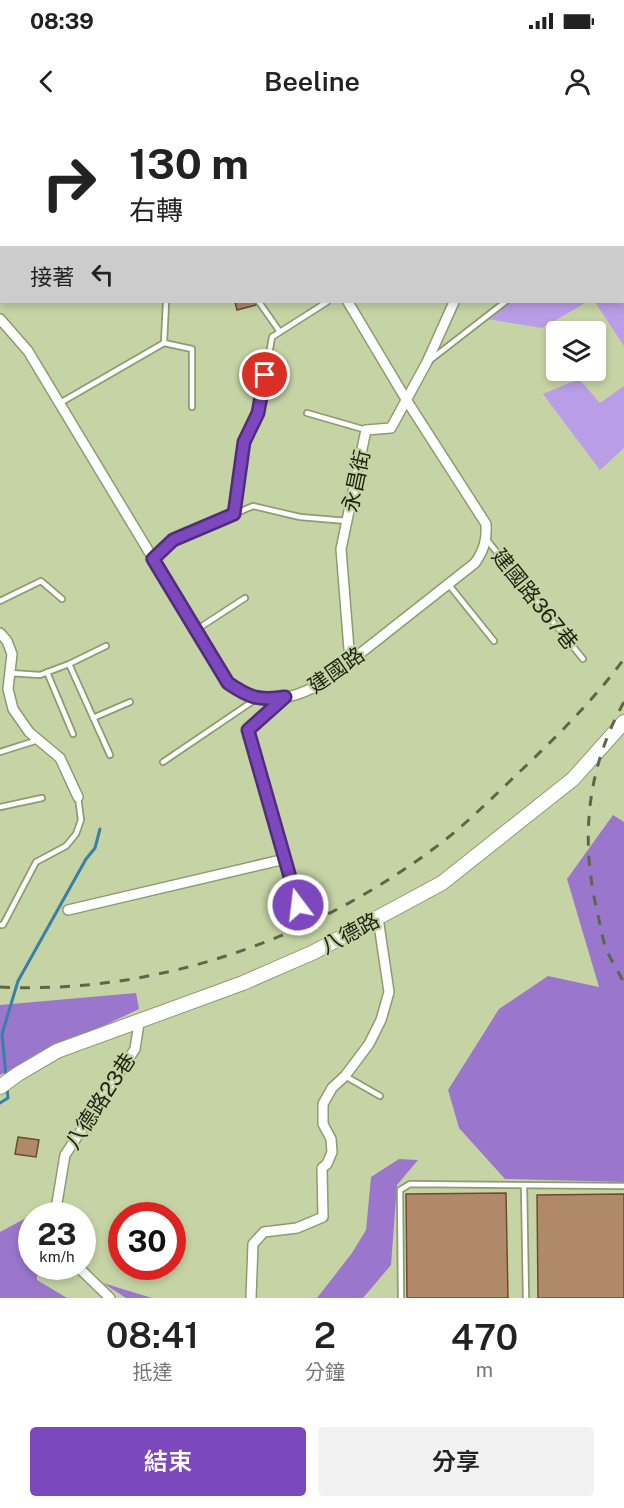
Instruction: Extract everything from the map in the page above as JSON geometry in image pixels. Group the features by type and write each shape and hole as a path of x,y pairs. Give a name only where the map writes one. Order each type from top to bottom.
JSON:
{"main road":[{"name":"八德路","path":"0,1087 57,1051 88,1038 139,1023 243,983 314,952 442,883 573,779 624,722"}],"street":[{"path":"349,303 407,401 486,524 487,540"},
{"name":"永昌街","path":"350,662 341,549 366,430 391,428 427,362 454,303"},
{"name":"建國路","path":"0,319 28,351 228,683 248,696 265,700 285,697 305,693 324,682 475,563 487,540"},
{"path":"0,633 7,641 12,654 8,689 13,709 29,732 60,758 78,797"},
{"path":"285,697 248,730 298,905"},
{"path":"69,910 285,859"},
{"path":"250,1298 253,1244 264,1232 297,1228 323,1217 322,1168 327,1164 332,1152 331,1139 323,1124 323,1104 332,1088 345,1076 369,1044 381,1020 388,992 378,918"},
{"name":"八德路23巷","path":"57,1202 65,1155 135,1049 139,1023"},
{"path":"91,1280 110,1298"}],"lane":[{"path":"164,343 166,303"},
{"path":"260,303 280,332"},
{"path":"234,514 244,442 258,413 272,337 325,303"},
{"path":"427,362 504,303"},
{"path":"60,403 164,343 192,350 192,407"},
{"path":"308,413 366,430"},
{"path":"153,559 173,540 253,506 300,517 347,521"},
{"name":"建國路367巷","path":"487,540 583,659"},
{"path":"0,602 41,581 62,599"},
{"path":"448,584 494,641"},
{"path":"196,630 245,598"},
{"path":"10,673 40,675 106,646"},
{"path":"69,664 110,755"},
{"path":"47,672 73,734"},
{"path":"164,762 257,698"},
{"path":"93,718 130,702"},
{"path":"0,752 38,740"},
{"path":"0,925 3,925 36,862 66,846 76,834 81,820 78,797"},
{"path":"0,807 42,798"},
{"path":"345,1076 380,1096"},
{"path":"401,1298 400,1190 410,1184 624,1186"},
{"path":"524,1186 526,1298"}],"shaded area":[{"path":"508,303 585,303 554,321 546,321 546,326 542,328 487,319"},
{"path":"596,303 624,303 624,346"},
{"path":"574,381 581,381 600,403 624,386 624,448 600,470 543,394"},
{"path":"613,815 624,822 624,1182 505,1179 459,1128 448,1090 499,1009 548,976 599,987 567,879"},
{"path":"136,993 139,1009 0,1075 0,1005"},
{"path":"399,1159 418,1160 397,1185 391,1265 363,1298 317,1298 352,1253 366,1230 371,1177"},
{"path":"18,1222 18,1280 37,1280 67,1298 0,1298 0,1232"},
{"path":"103,1283 152,1298 126,1298"}],"building":[{"path":"235,303 255,303 256,305 237,310"},
{"path":"18,1137 39,1140 36,1157 15,1154"},
{"path":"506,1193 508,1298 407,1298 406,1194"},
{"path":"624,1194 624,1298 538,1298 537,1195"}],"waterway":[{"path":"6,1076 2,1034 18,981 86,859 95,848 100,829"},
{"path":"0,1103 8,1098 7,1088"}],"railway":[{"path":"0,987 60,987 119,981 178,970 235,953 291,931 345,905 397,874 467,822 567,726 624,659"},
{"path":"624,702 601,754 594,780 588,833 592,887 603,938 609,956 624,983"}],"route":[{"path":"265,375 258,413 244,442 234,514 173,540 153,559 228,683 248,696 265,700 285,697 248,730 298,905"}]}
